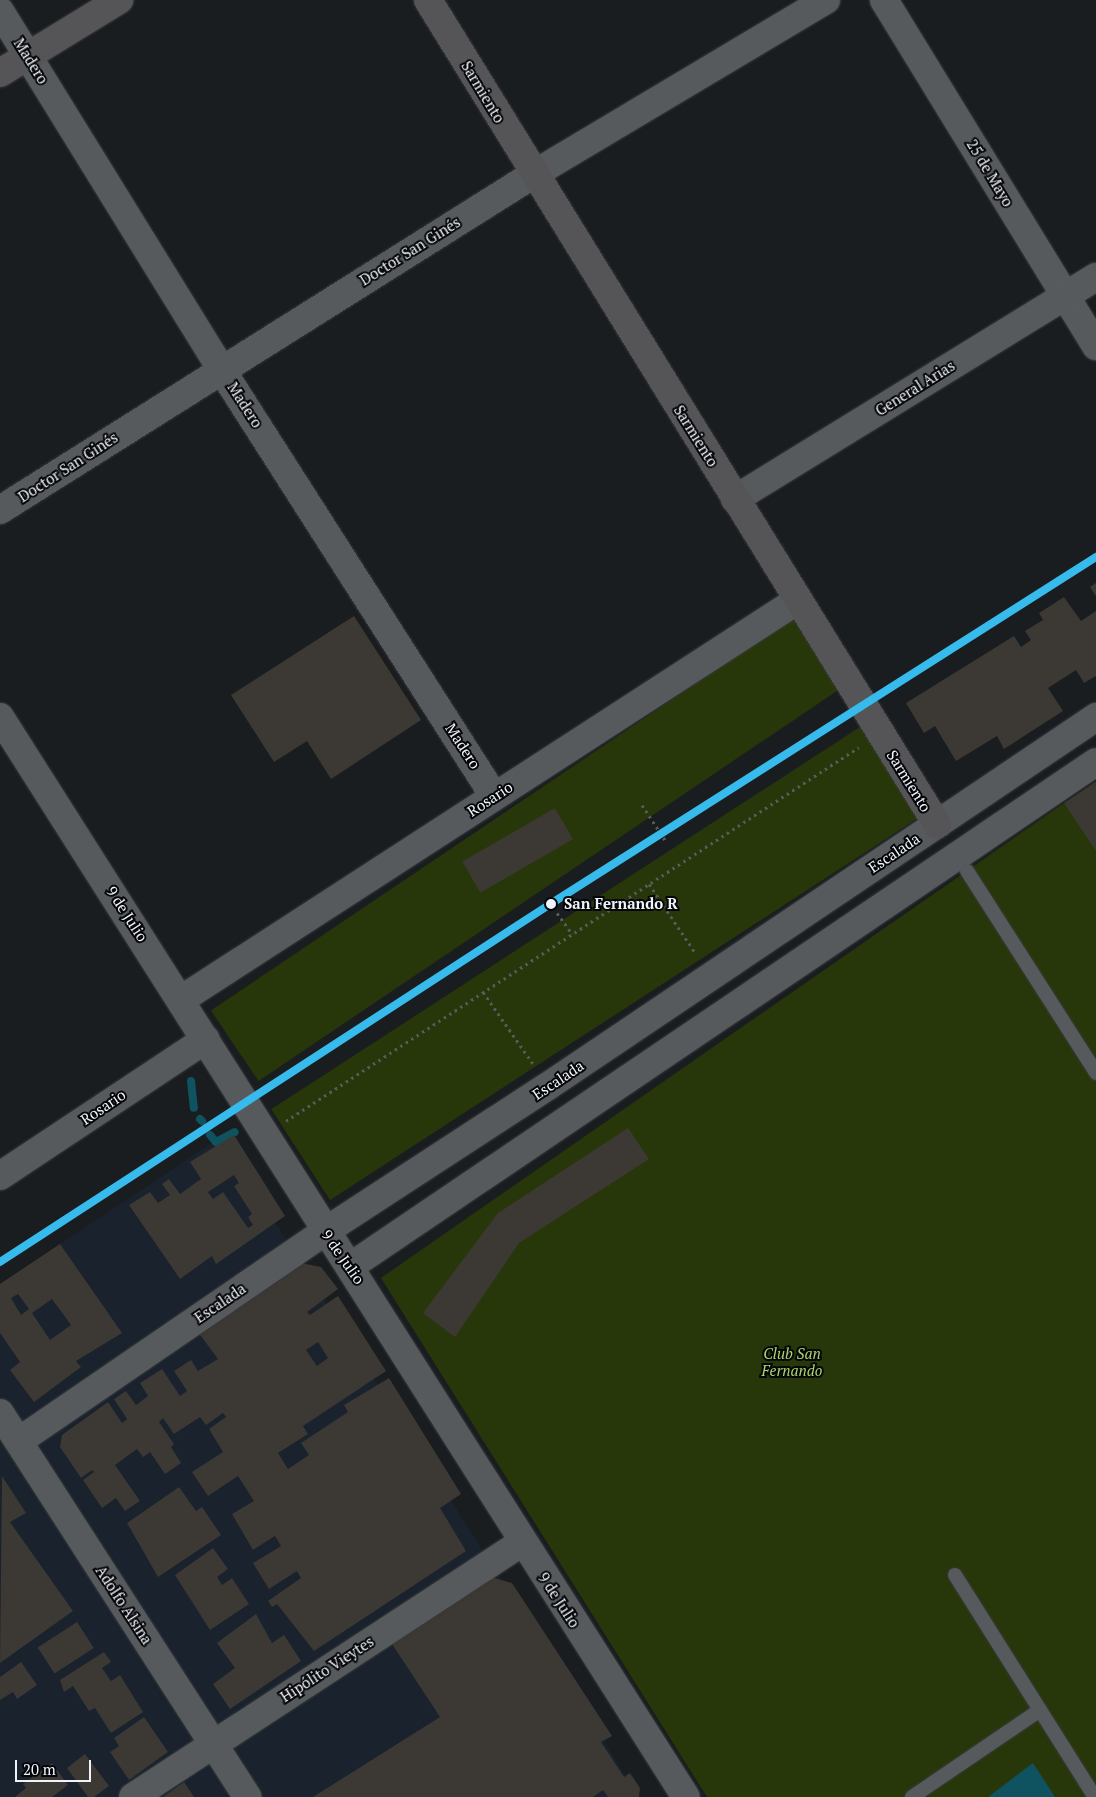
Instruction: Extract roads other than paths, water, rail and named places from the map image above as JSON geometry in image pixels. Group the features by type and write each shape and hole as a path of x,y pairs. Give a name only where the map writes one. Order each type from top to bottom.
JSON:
{"street":[{"path":"0,73 119,0"},
{"name":"Sarmiento","path":"428,0 962,864"},
{"name":"Doctor San Ginés","path":"0,510 221,368 534,174 826,0"},
{"name":"25 de Mayo","path":"884,0 1096,346"},
{"name":"Madero","path":"0,11 221,368 494,796"},
{"name":"General Arias","path":"735,499 1096,277"},
{"name":"Rosario","path":"182,999 798,600"},
{"name":"9 de Julio","path":"0,717 182,999 324,1232 351,1266 522,1542 686,1797"},
{"name":"Escalada","path":"19,1441 324,1232 548,1086 1096,717"},
{"path":"351,1266 962,864 1096,762"},
{"name":"Rosario","path":"0,1176 206,1039"},
{"name":"Adolfo Alsina","path":"0,1413 247,1797"},
{"name":"Hipólito Vieytes","path":"133,1797 522,1542"}],"lane":[{"path":"962,864 1096,1073"},
{"path":"955,1576 1095,1797"},
{"path":"912,1797 1040,1710"}],"water":[{"path":"1033,1763 1055,1797 988,1797"}],"waterway":[{"path":"191,1081 194,1108"},
{"path":"210,1135 216,1142 235,1132"}],"place":[{"name":"San Fernando R","path":"551,904"}],"park label":[{"name":"Club San Fernando","path":"792,1362"}]}
